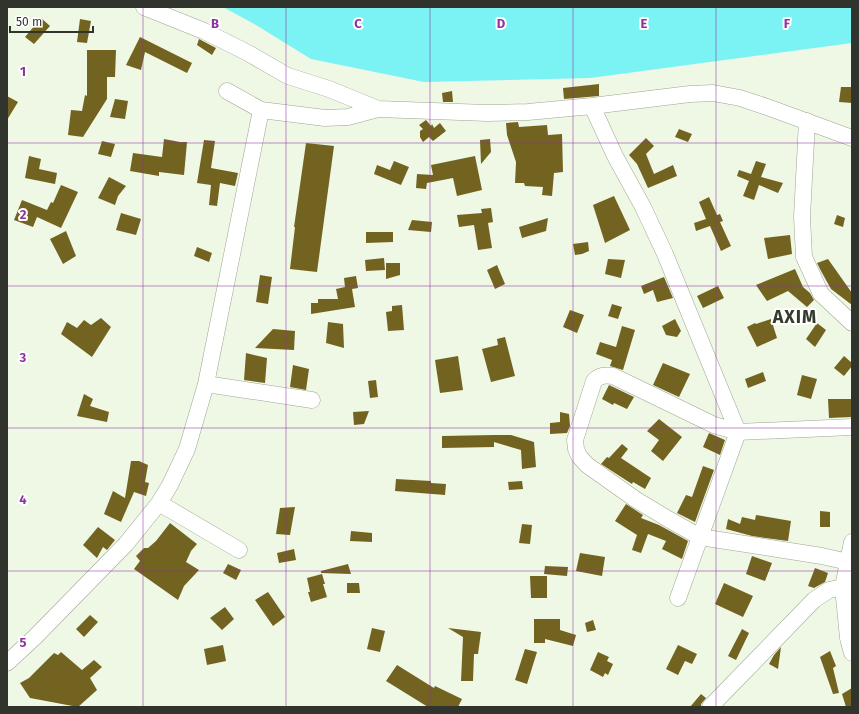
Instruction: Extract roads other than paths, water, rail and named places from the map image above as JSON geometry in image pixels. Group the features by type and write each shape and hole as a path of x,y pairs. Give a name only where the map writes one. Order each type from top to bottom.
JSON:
{"street":[{"path":"144,7 204,32 248,53 288,76 378,109"},
{"path":"227,91 261,110 325,118 348,117 378,109 487,113 528,112 690,94 713,93 740,98 852,138"},
{"path":"592,106 615,156 643,207 665,254 738,432 678,598"},
{"path":"7,663 101,571 126,544 159,503 170,485 187,449 206,384 261,110"},
{"path":"807,121 802,217 804,257 821,294 852,323"},
{"path":"848,562 822,556 700,537 635,498 587,465 579,456 576,449 575,440 594,381 603,375 613,376 714,425 738,432 852,427"},
{"path":"206,384 312,400"},
{"path":"159,503 239,550"},
{"path":"852,542 843,587 848,638 852,653"},
{"path":"710,707 814,600 829,590 843,587"}],"water":[{"path":"223,7 852,7 852,43 590,78 424,82 311,59 256,25"}],"district":[{"name":"AXIM","path":"795,317"}]}
